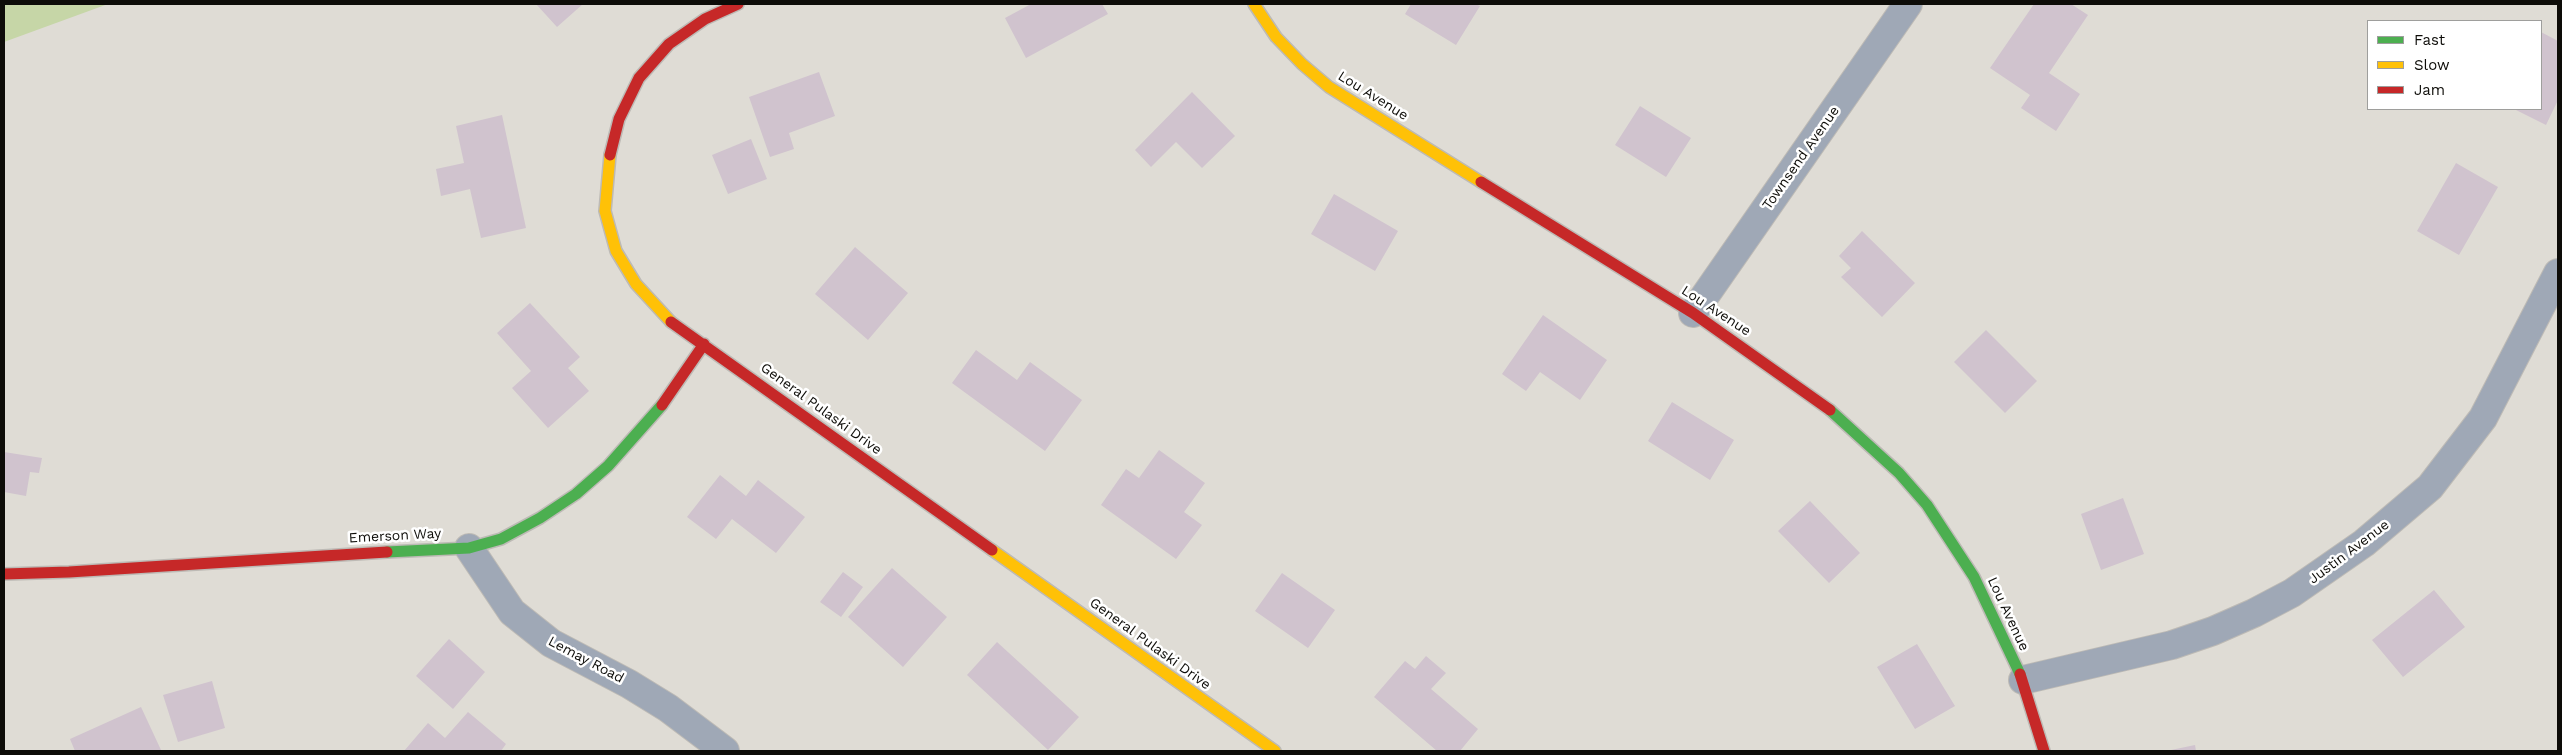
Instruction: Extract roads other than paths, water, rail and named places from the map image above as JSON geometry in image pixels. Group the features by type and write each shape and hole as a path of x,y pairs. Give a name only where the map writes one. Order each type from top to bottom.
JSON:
{"street":[{"name":"General Pulaski Drive","path":"738,4 706,19 669,44 639,78 619,119 608,163 605,211 616,251 636,284 666,318 1275,751"},
{"name":"Lou Avenue","path":"1254,4 1276,37 1302,64 1329,87 1693,313 1761,359 1829,410 1899,473 1927,505 1974,577 2023,680 2044,751"},
{"name":"Townsend Avenue","path":"1693,313 1908,4"},
{"name":"Justin Avenue","path":"2023,680 2172,645 2213,631 2254,613 2292,593 2364,543 2430,487 2483,418 2558,273"},
{"name":"Emerson Way","path":"4,574 79,572 328,554 469,548 501,539 540,518 576,494 608,466 638,436 664,403 704,344"},
{"name":"Lemay Road","path":"469,548 512,612 551,643 630,684 668,708 725,751"}]}
